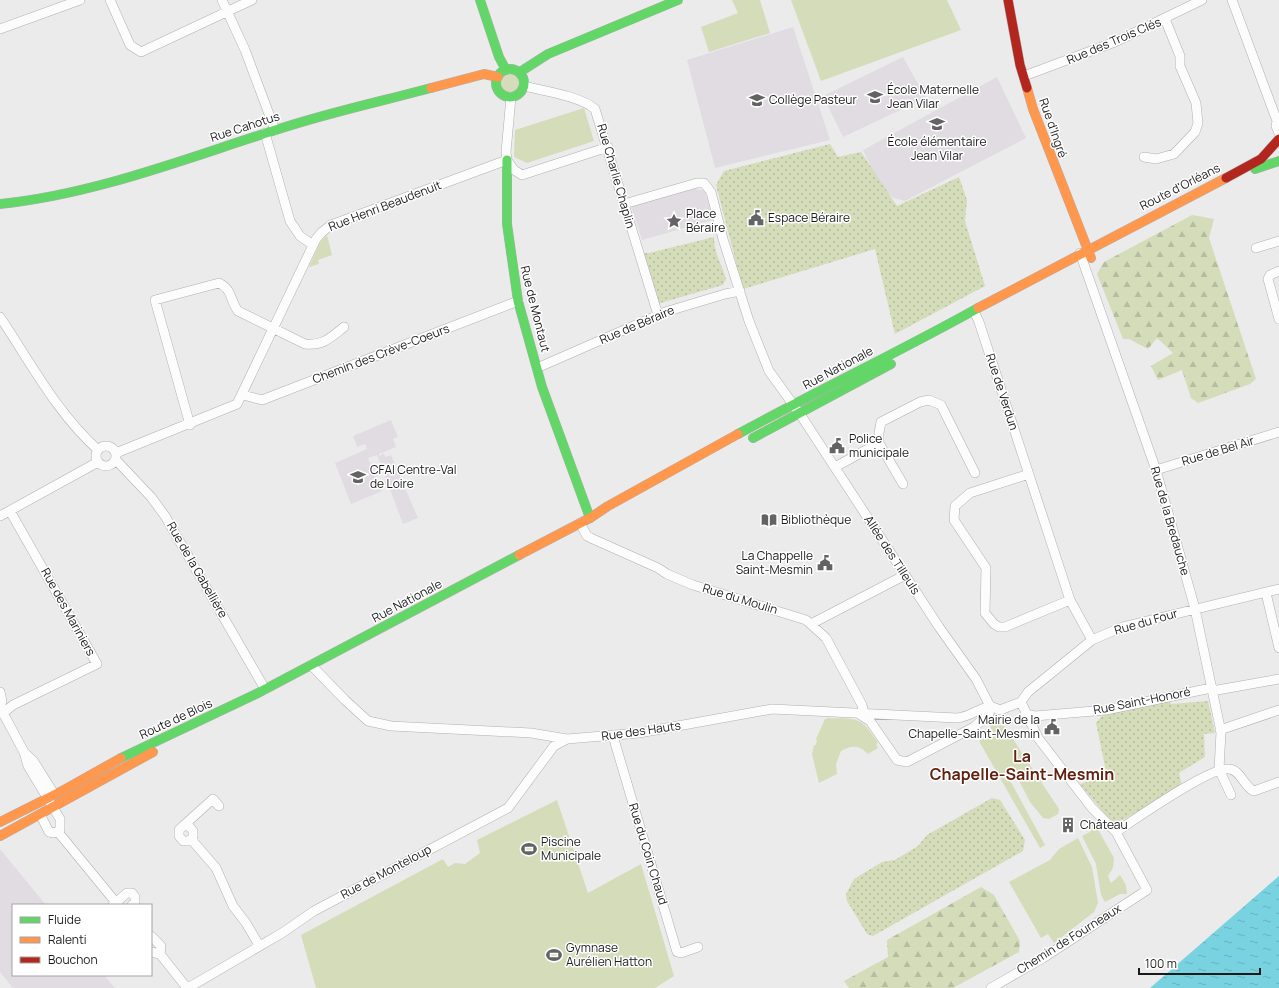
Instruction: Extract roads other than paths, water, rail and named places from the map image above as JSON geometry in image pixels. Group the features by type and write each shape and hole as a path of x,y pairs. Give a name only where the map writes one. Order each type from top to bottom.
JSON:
{"main road":[{"path":"480,0 498,57 506,70"},
{"path":"520,72 548,54 678,0"},
{"name":"Rue d'Ingré","path":"1008,0 1024,76 1041,134 1085,255"},
{"path":"513,69 520,72 524,78 524,86 520,93 511,97 504,95 498,89 498,77 506,70 513,69"},
{"name":"Rue Cahotus","path":"0,204 38,200 121,180 274,130 484,74 498,77"},
{"path":"1279,138 1277,149 1279,154"},
{"name":"Route d'Orléans","path":"1085,255 1261,159 1267,154 1279,138"},
{"name":"Rue de Montaut","path":"507,160 507,224 518,301 542,387 590,518"},
{"name":"Route d'Orléans","path":"1085,255 1262,165 1279,161"},
{"name":"Rue Nationale","path":"602,511 610,509 800,414 976,314 1085,255"},
{"name":"Rue Nationale","path":"222,711 590,518 608,506 793,404 842,381 869,364 976,314"},
{"name":"Route de Blois","path":"0,822 115,761 222,711"},
{"name":"Route de Blois","path":"0,836 120,772 222,711"}],"street":[{"path":"0,29 80,0"},
{"path":"110,0 130,45 141,52 252,0"},
{"path":"222,0 245,50 274,130"},
{"name":"Rue des Trois Clés","path":"1024,76 1115,42 1165,20 1202,0"},
{"path":"1232,0 1278,122 1279,138"},
{"path":"1144,157 1156,159 1174,154 1195,132 1198,123 1196,103 1180,66 1180,56 1165,20"},
{"name":"Rue Charlie Chaplin","path":"524,86 591,105 597,113 658,315"},
{"name":"Rue de Montaut","path":"507,160 506,152 511,97"},
{"path":"265,133 290,221 300,236 313,245"},
{"path":"507,160 514,170 522,175 608,147"},
{"name":"Rue Henri Beaudenuit","path":"243,395 313,245 322,232 331,225 507,160"},
{"path":"624,204 691,184 704,184 711,192 723,239 749,321 769,371 793,404"},
{"path":"1256,248 1279,241"},
{"name":"Rue de la Bredauche","path":"1085,255 1156,470 1195,609 1220,730 1219,769 1232,795"},
{"path":"1279,271 1270,275 1268,279 1279,319"},
{"path":"190,425 155,300 219,283 225,286 230,293 238,310 305,344 315,345 328,340 344,327"},
{"name":"Rue de Béraire","path":"537,368 658,315 725,294 740,291"},
{"name":"Chemin des Crève-Coeurs","path":"243,395 252,399 262,400 518,301"},
{"name":"Rue de Verdun","path":"976,314 1070,600 1092,640"},
{"path":"0,317 28,363 59,408 79,433 98,450"},
{"path":"116,457 115,450 108,446 103,446 98,450 96,455 98,462 105,466 109,466 116,457 231,408 237,404 243,395"},
{"path":"903,484 879,444 879,433 882,422 920,402 929,400 941,405 976,473"},
{"name":"Allée des Tilleuls","path":"793,404 905,575 976,679 990,706"},
{"name":"Rue de Bel Air","path":"1156,470 1279,432"},
{"path":"835,467 879,444"},
{"name":"Rue de la Gabellière","path":"116,457 151,497 165,516 265,689"},
{"path":"0,516 98,462"},
{"path":"1029,474 970,493 955,506 954,520 986,568 984,610 994,624 999,627 1005,627 1070,600"},
{"name":"Rue des Mariniers","path":"1,710 97,664 10,511"},
{"name":"Rue du Moulin","path":"580,523 587,536 658,568 667,574 693,585 806,620 826,638 862,705 861,714"},
{"path":"811,624 905,575"},
{"name":"Rue du Four","path":"990,706 1000,710 1021,702 1040,682 1092,640 1122,627 1279,589"},
{"path":"1266,593 1279,648"},
{"name":"Rue des Hauts","path":"311,665 368,721 391,726 531,733 567,739 639,734 772,709 883,715 963,717 990,706"},
{"name":"Rue Saint-Honoré","path":"1025,714 1035,716 1106,710 1169,695 1279,679"},
{"path":"0,692 2,702 1,710 24,752 34,762 50,796 52,808 61,824 58,832"},
{"path":"1021,702 1025,714 1038,738 1092,808 1116,832 1163,800 1219,769 1233,770 1241,777 1250,789 1254,790 1275,784"},
{"path":"861,714 870,721 878,731 897,760 907,762 974,727 985,718 990,706"},
{"path":"1220,730 1279,710"},
{"path":"878,731 878,721 883,715"},
{"name":"Rue du Coin Chaud","path":"613,736 678,952 681,953 698,947"},
{"name":"Rue de Monteloup","path":"187,988 282,932 314,911 373,878 508,808 554,746 567,739"},
{"path":"219,806 213,799 183,826 189,826 193,831 193,837 191,839 216,868 233,906 246,923 259,945"},
{"path":"40,814 46,830 52,833 58,832"},
{"path":"58,832 115,904 127,893 132,893 136,897 133,904"},
{"name":"Chemin de Fourneaux","path":"990,988 1042,958 1147,890 1116,832"},
{"path":"152,937 161,946 155,953 187,988"}],"water":[{"path":"1279,876 1279,988 1150,988 1264,889"}],"place":[{"name":"École Maternelle Jean Vilar","path":"875,97"},
{"name":"Collège Pasteur","path":"757,100"},
{"name":"École élémentaire Jean Vilar","path":"937,124"},
{"name":"Espace Béraire","path":"756,218"},
{"name":"Place Béraire","path":"674,221"},
{"name":"Police municipale","path":"837,446"},
{"name":"CFAI Centre-Val de Loire","path":"358,477"},
{"name":"Bibliothèque","path":"769,520"},
{"name":"La Chappelle Saint-Mesmin","path":"825,563"},
{"name":"Mairie de la Chapelle-Saint-Mesmin","path":"1052,727"},
{"name":"Château","path":"1068,825"},
{"name":"Piscine Municipale","path":"529,849"},
{"name":"Gymnase Aurélien Hatton","path":"554,955"}],"district":[{"name":"La Chapelle-Saint-Mesmin","path":"1022,765"}]}
